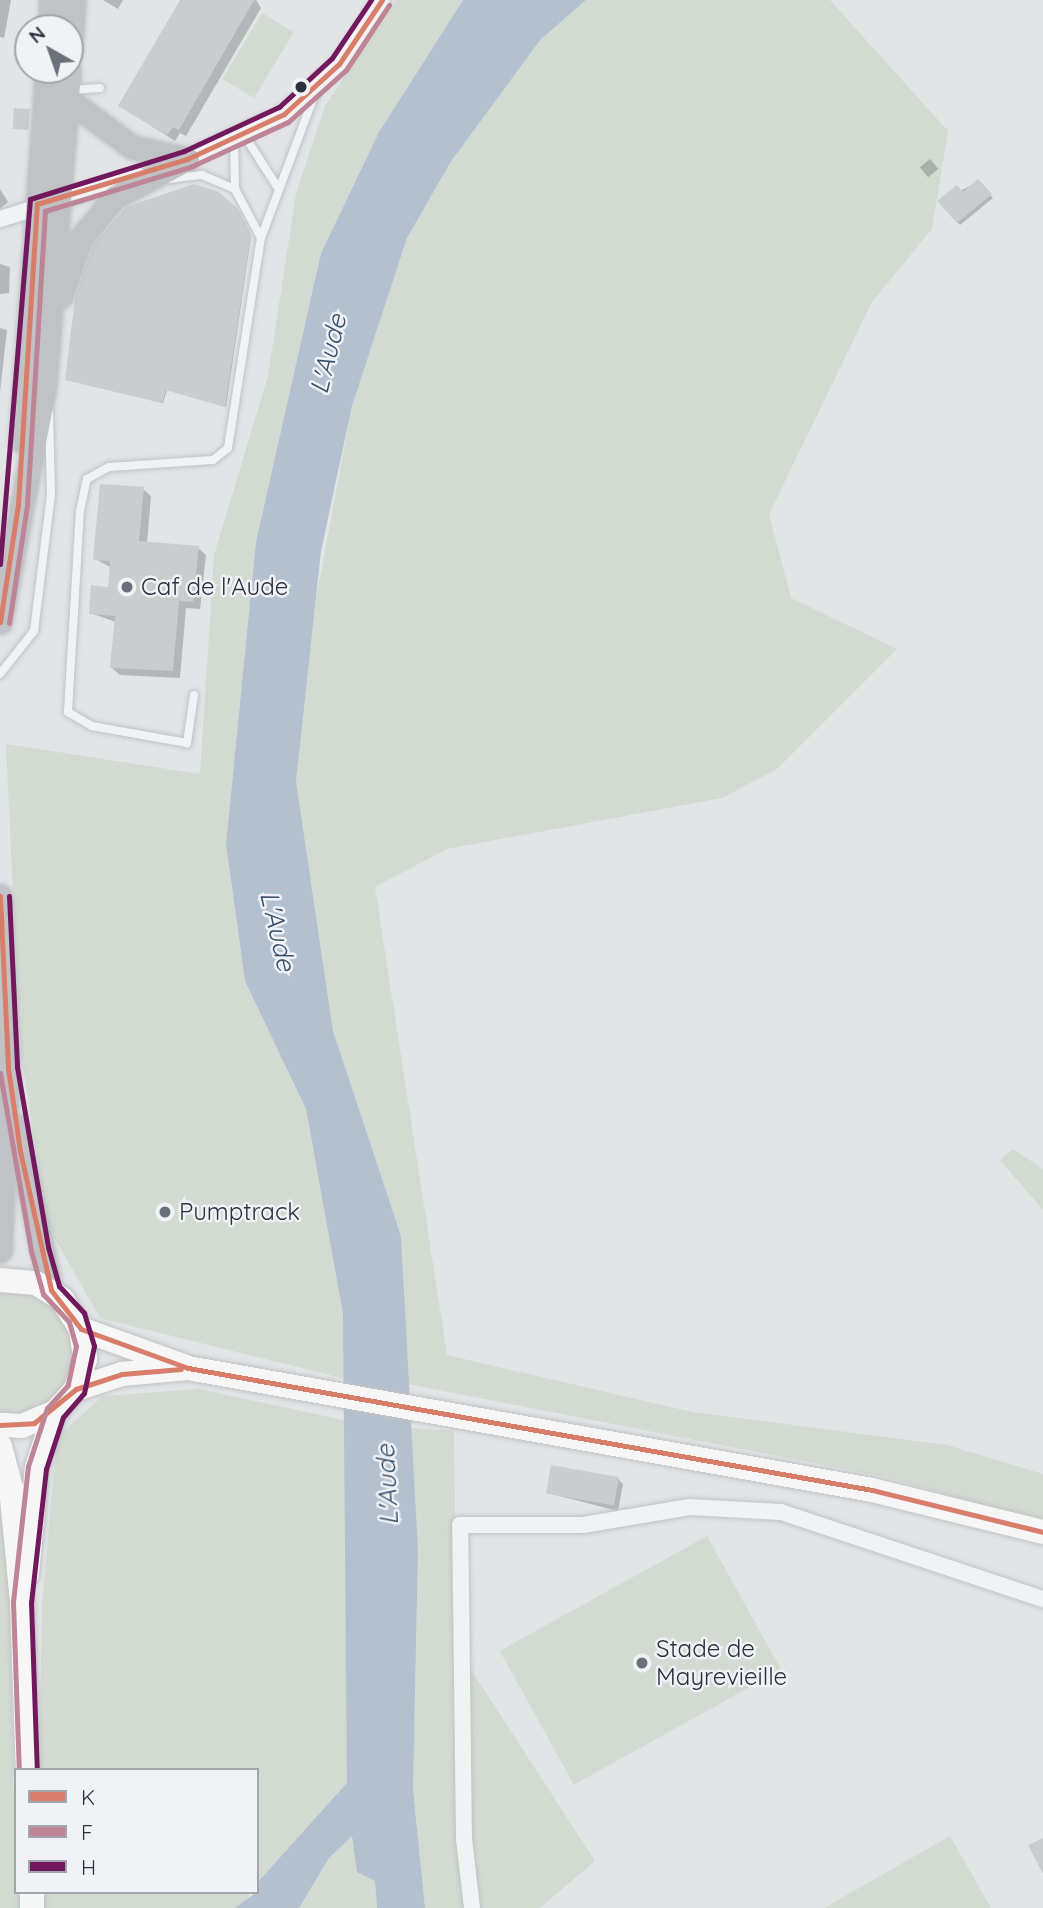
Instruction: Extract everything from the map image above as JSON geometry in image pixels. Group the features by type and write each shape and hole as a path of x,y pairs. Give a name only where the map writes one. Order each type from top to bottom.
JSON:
{"main road":[{"path":"18,504 45,383 50,335 47,84"},
{"path":"0,622 18,504 48,202 67,86"},
{"path":"67,86 132,147 187,159"},
{"path":"50,335 81,238 115,197 187,159"},
{"path":"0,896 8,1068 0,1251"},
{"path":"0,1425 34,1423 55,1412 76,1389 85,1359 81,1329 51,1290 8,1068"},
{"path":"0,1280 51,1290"},
{"path":"81,1329 188,1368 825,1482 1043,1532"},
{"path":"76,1389 121,1374 188,1368"},
{"path":"22,1602 37,1467 55,1412"},
{"path":"0,1446 11,1488 22,1602 28,1768"}],"street":[{"path":"0,219 187,159 239,138 284,114 319,84 382,0"},
{"path":"472,1908 464,1839 460,1525 583,1525 689,1507 781,1511 1043,1599"}],"lane":[{"path":"194,695 187,743 92,726 68,712 80,511 87,479 109,467 213,460 228,448 261,238 319,84"},
{"path":"67,86 100,88"},
{"path":"239,138 278,188"},
{"path":"239,138 235,189 261,238"},
{"path":"146,181 202,175 235,189"},
{"path":"0,674 34,631 51,494 45,383"}],"shaded area":[{"path":"396,0 463,0 379,132 321,253 256,542 226,844 245,981 306,1109 343,1314 346,1379 100,1318 46,1223 20,1045 6,744 200,774 214,555 268,376 296,194 325,106"},
{"path":"586,0 830,0 948,131 932,229 872,302 769,514 791,598 897,649 777,769 722,798 447,849 375,887 447,1355 692,1412 947,1445 1043,1474 1043,1523 885,1477 408,1384 401,1236 333,1031 296,781 305,658 352,406 407,238 450,163 540,40"},
{"path":"262,13 294,32 254,98 222,79"},
{"path":"1013,1149 1043,1169 1043,1210 1000,1160"},
{"path":"0,1291 33,1292 67,1317 77,1357 60,1396 22,1415 0,1414"},
{"path":"199,1389 348,1421 347,1784 259,1881 259,1768 39,1768 42,1603 57,1437 103,1396"},
{"path":"411,1428 454,1431 457,1648 595,1861 540,1908 425,1908 413,1789 418,1550"},
{"path":"0,1464 7,1487 14,1894 22,1894 22,1908 0,1908"},
{"name":"Stade de Mayrevieille","path":"707,1536 781,1670 574,1785 500,1651"},
{"path":"353,1835 357,1871 375,1881 377,1908 299,1908 329,1858"},
{"path":"950,1836 991,1908 824,1908"},
{"path":"40,1894 249,1894 249,1908 40,1908"}],"water":[{"name":"L'Aude","path":"463,0 586,0 540,40 450,163 407,238 352,406 321,551 296,781 333,1031 401,1236 418,1550 413,1789 425,1908 377,1908 375,1881 357,1872 352,1836 329,1858 299,1908 235,1908 254,1894 259,1894 259,1881 347,1783 343,1314 306,1109 245,981 226,844 256,542 321,253 379,132"}],"building":[{"path":"180,0 254,0 179,130 173,127 167,135 118,106"},
{"path":"14,108 30,109 28,130 13,129"},
{"path":"978,179 992,194 957,223 937,201 957,185 963,192"},
{"path":"194,184 219,192 238,209 251,234 225,407 166,390 162,403 65,380 75,298 93,245 126,207"},
{"name":"Caf de l'Aude","path":"100,484 144,487 139,541 199,546 193,602 179,601 173,671 110,668 115,616 89,614 91,585 108,587 110,561 93,560"},
{"path":"551,1465 619,1477 614,1506 546,1494"},
{"path":"1043,1838 1043,1874 1028,1845"}],"transit line":[{"name":"H","path":"0,564 30,199 184,151 279,107 332,58 371,0"},
{"name":"K","path":"0,622 18,504 37,204 187,159 284,114 339,64 382,0"},
{"name":"F","path":"9,623 27,505 45,211 190,167 288,122 346,70 389,5"},
{"name":"K","path":"0,896 8,1068 20,1151 51,1290 81,1329 188,1368 872,1490 1043,1532"},
{"name":"H","path":"9,896 17,1067 48,1247 59,1286 84,1313 94,1346 84,1393 63,1417 46,1469 31,1602 37,1768"},
{"name":"F","path":"0,1073 31,1251 43,1294 69,1322 76,1346 68,1385 47,1408 28,1466 13,1602 19,1768"},
{"name":"K","path":"0,1425 34,1423 76,1389 122,1374 181,1369"}],"place":[{"name":"Caf de l'Aude","path":"127,587"},
{"name":"Pumptrack","path":"165,1212"},
{"name":"Stade de Mayrevieille","path":"642,1663"}]}
